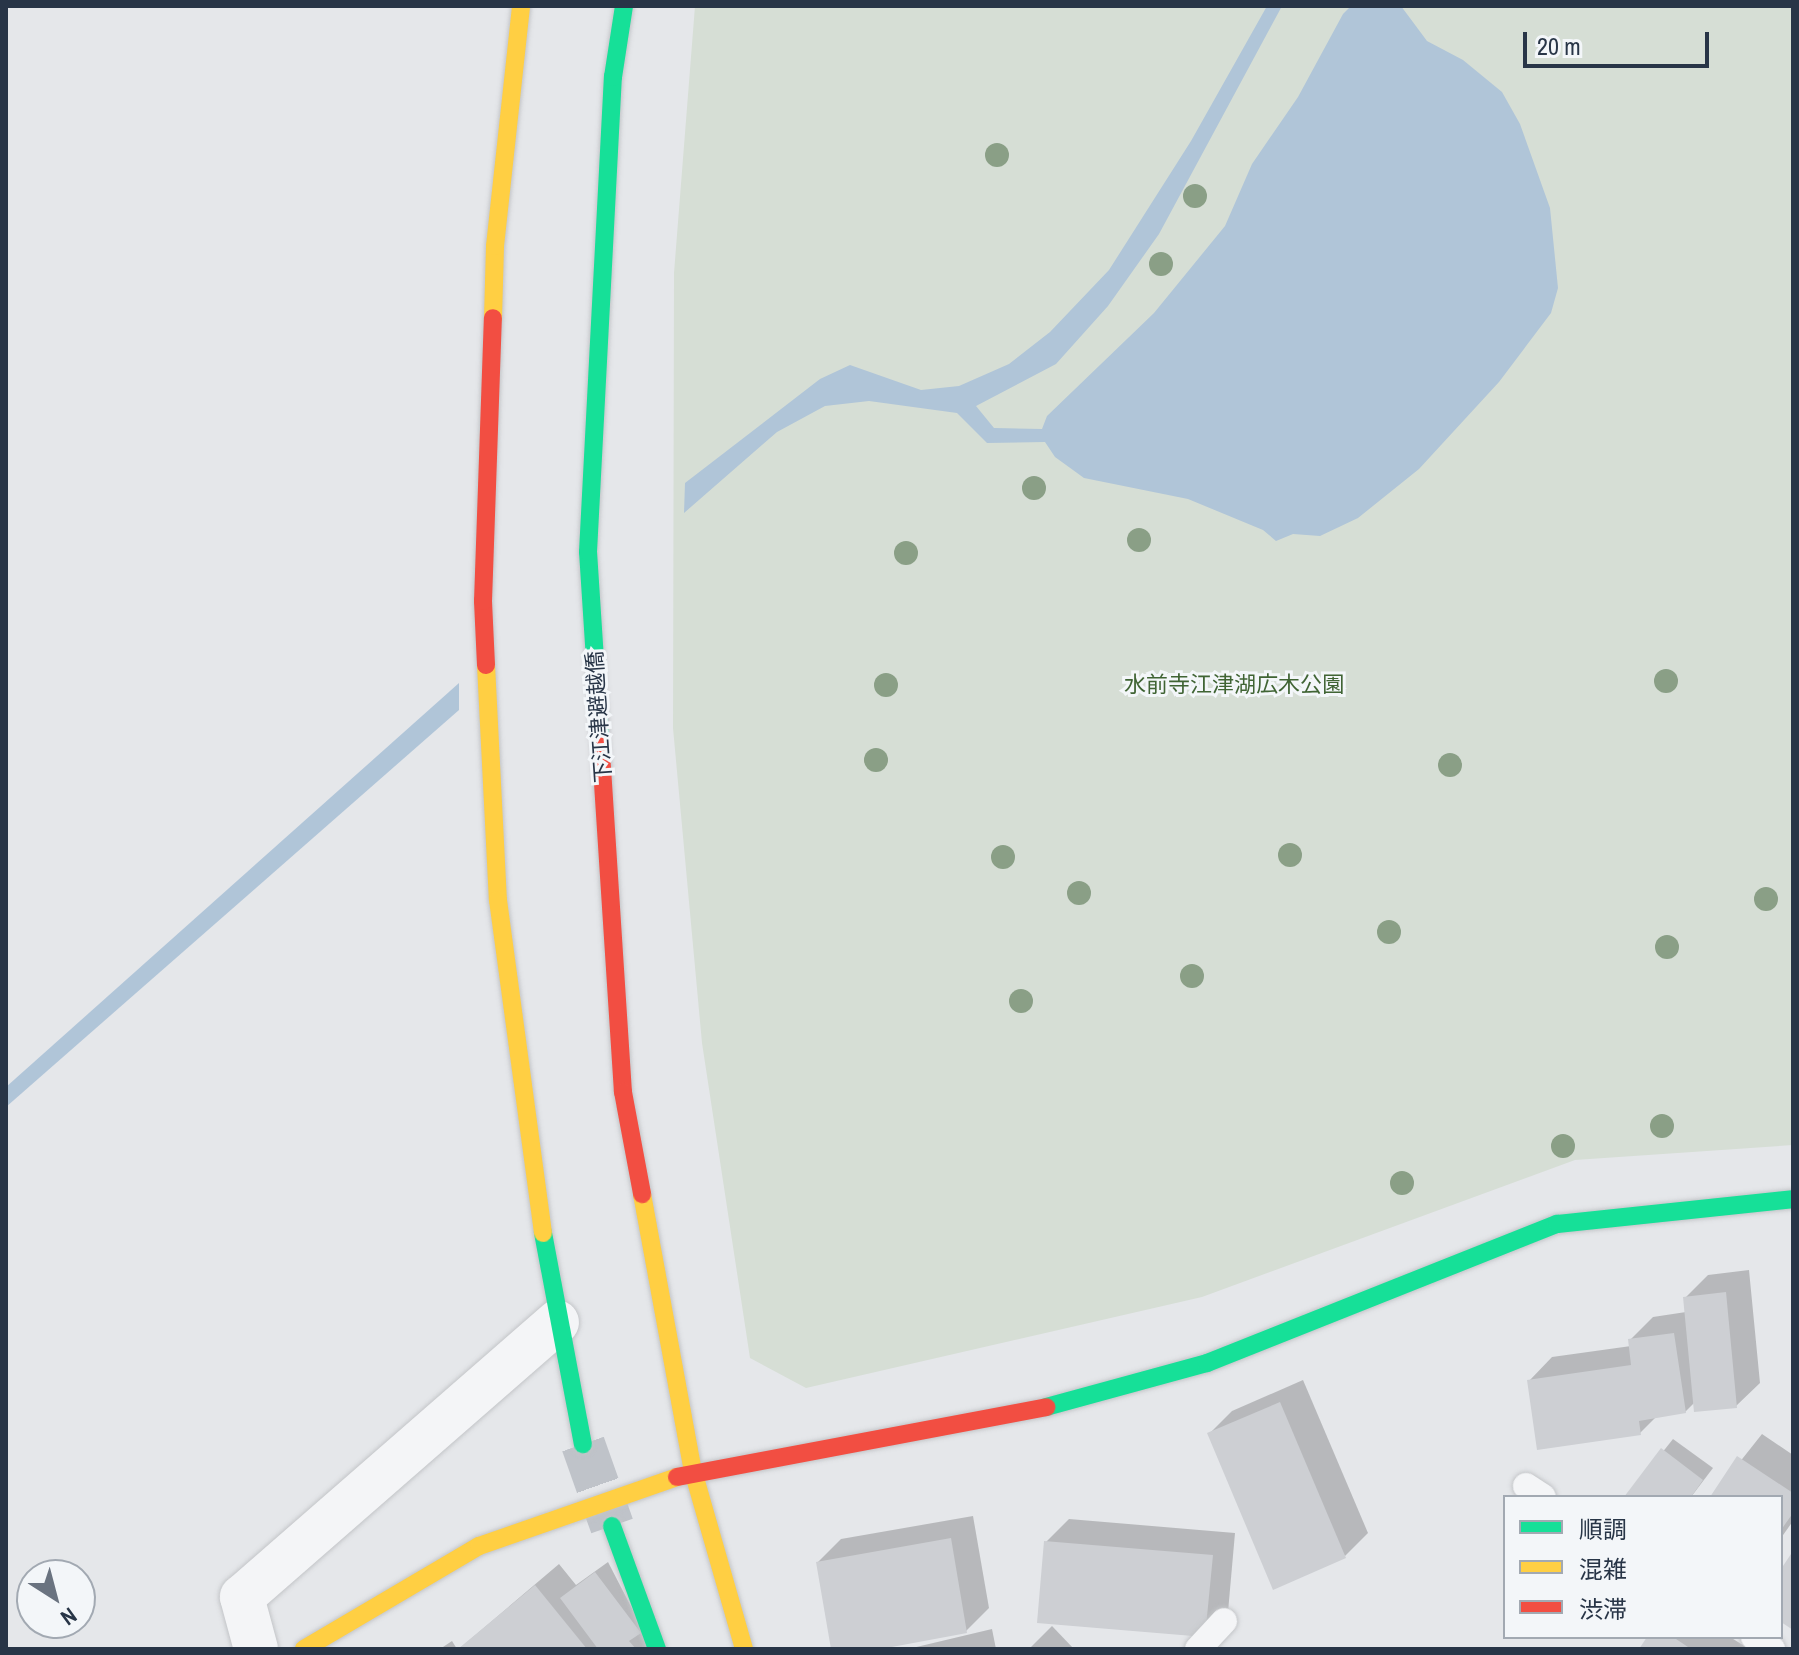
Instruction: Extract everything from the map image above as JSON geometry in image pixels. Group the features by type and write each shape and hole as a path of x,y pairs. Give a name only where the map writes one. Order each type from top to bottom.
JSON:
{"street":[{"path":"521,6 495,246 483,601 498,900 557,1322 583,1444"},
{"name":"下江津避越僑","path":"624,6 613,77 588,552 623,1092 693,1471 744,1649"},
{"path":"304,1649 479,1546 693,1471 1044,1408 1207,1363 1557,1224 1793,1199"},
{"path":"256,1649 242,1597 557,1322"},
{"path":"612,1526 657,1649"}],"lane":[{"path":"1198,1649 1224,1621"}],"green space":[{"name":"水前寺江津湖広木公園","path":"695,6 1793,6 1793,1145 1575,1160 1202,1297 806,1388 750,1358 702,1043 673,728 674,273"}],"water":[{"path":"1267,6 1282,6 1159,234 1108,306 1056,364 976,406 994,428 1042,429 1047,416 1154,313 1225,226 1252,164 1298,97 1343,14 1351,6 1401,6 1427,41 1463,60 1502,92 1520,124 1550,208 1558,288 1551,313 1499,382 1419,469 1358,518 1320,536 1293,534 1276,541 1263,530 1188,499 1084,478 1055,457 1045,442 987,443 957,413 869,401 825,406 777,432 684,513 685,483 820,379 850,365 921,390 959,386 1009,364 1050,332 1109,270 1191,141"},
{"path":"459,683 459,710 6,1107 6,1087"}],"building":[{"path":"1726,1292 1737,1408 1694,1412 1683,1297"},
{"path":"1674,1333 1686,1413 1639,1421 1641,1435 1537,1450 1527,1380 1631,1365 1628,1339"},
{"path":"1280,1402 1346,1558 1273,1590 1207,1433"},
{"path":"1661,1448 1703,1480 1692,1495 1626,1495"},
{"path":"1737,1456 1793,1493 1793,1513 1783,1527 1783,1495 1711,1495"},
{"path":"951,1538 967,1633 881,1649 831,1649 816,1562"},
{"path":"1044,1541 1213,1555 1205,1637 1037,1623"},
{"path":"1793,1551 1793,1630 1783,1623 1783,1566"},
{"path":"595,1572 641,1633 629,1641 636,1649 598,1649 560,1598"},
{"path":"535,1585 587,1649 458,1649"},
{"path":"1646,1639 1676,1639 1691,1649 1639,1649"}],"tunnel":[{"path":"583,1444 612,1526"}],"traffic: fast":[{"path":"600,737 588,552 613,77 624,6"},
{"path":"1046,1407 1207,1363 1557,1224 1793,1199"},
{"path":"543,1233 583,1444"},
{"path":"612,1526 657,1649"}],"traffic: slow":[{"path":"493,318 495,246 521,6"},
{"path":"486,665 498,900 543,1233"},
{"path":"642,1194 693,1471 744,1649"},
{"path":"304,1649 479,1546 677,1477"}],"traffic: jam":[{"path":"486,665 483,601 493,318"},
{"path":"600,737 623,1092 642,1194"},
{"path":"677,1477 1046,1407"}]}
